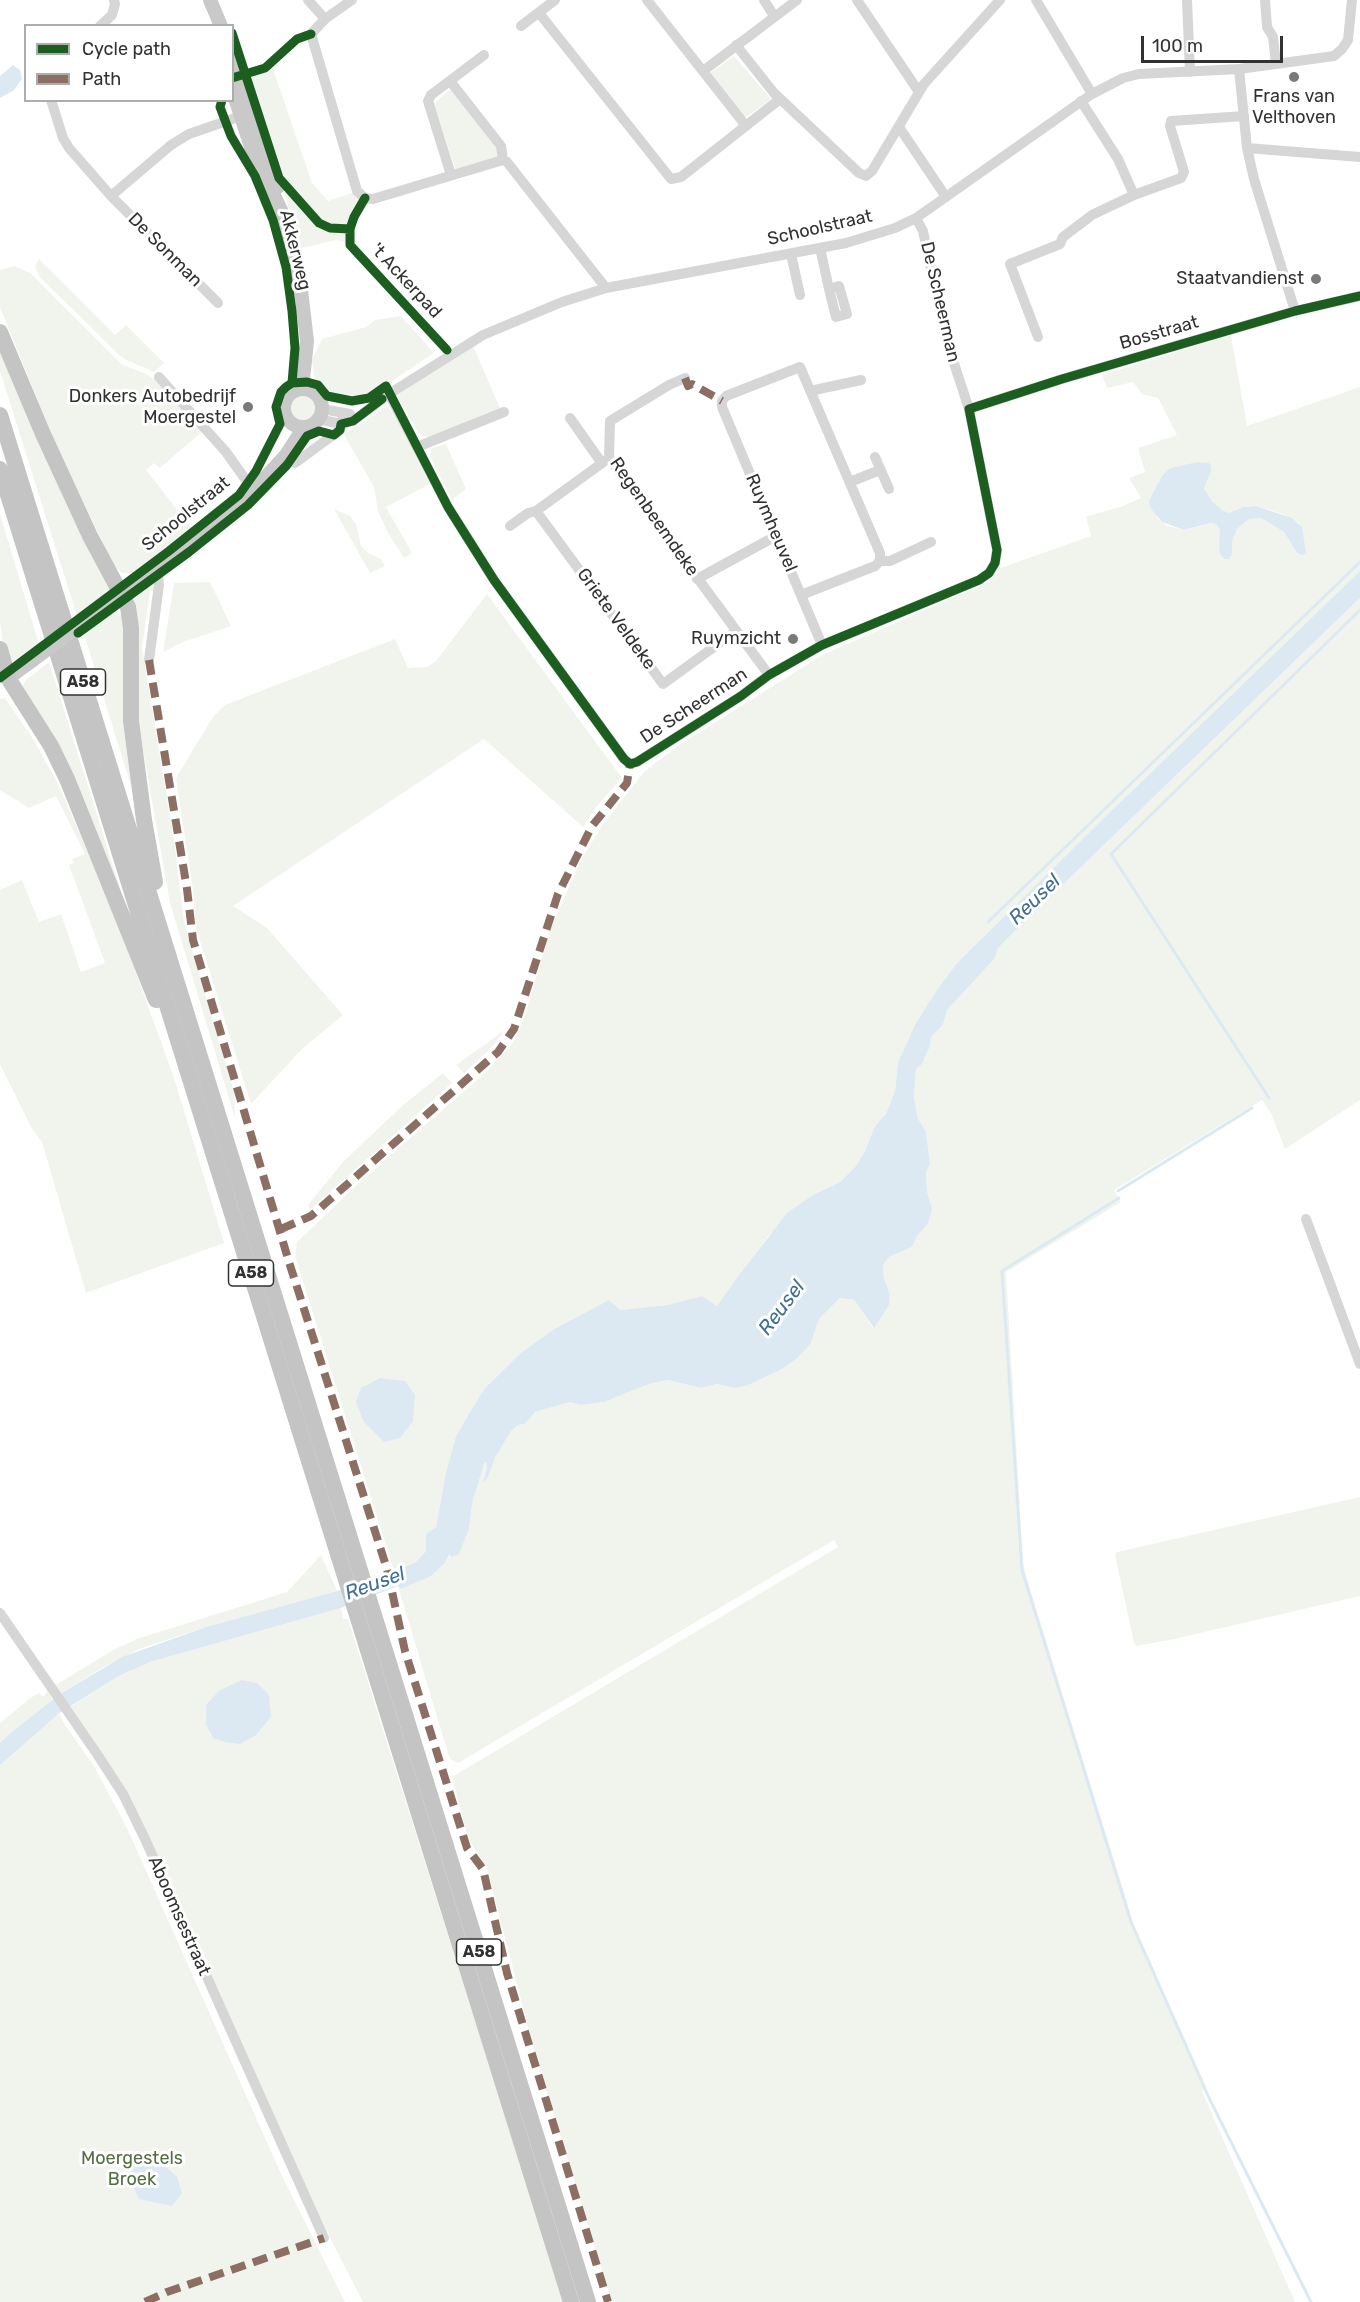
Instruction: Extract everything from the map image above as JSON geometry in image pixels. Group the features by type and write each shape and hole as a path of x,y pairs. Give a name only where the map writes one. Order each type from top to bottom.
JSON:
{"highway":[{"name":"A58","path":"0,332 90,536 128,608 131,628 132,732 166,949"},
{"name":"A58","path":"0,415 166,949 571,2302"},
{"name":"A58","path":"0,469 195,1094 354,1581"},
{"name":"A58","path":"0,649 4,682 51,746 67,779 195,1094"},
{"name":"A58","path":"361,1604 588,2302"}],"main road":[{"path":"210,0 218,22"},
{"name":"Akkerweg","path":"234,62 247,114"},
{"name":"Akkerweg","path":"234,92 247,114 280,193 281,210 301,290 307,391"},
{"path":"307,391 320,400 320,414 313,424 298,425 284,412 285,402 292,392 307,391"},
{"name":"Schoolstraat","path":"4,682 244,501 275,466 298,425"}],"street":[{"path":"102,24 112,15 114,0"},
{"path":"308,0 325,19"},
{"path":"352,0 325,19 311,34 357,191 365,198 373,200 502,160 512,165 606,288"},
{"path":"522,26 555,0"},
{"path":"647,0 746,126"},
{"path":"764,0 774,16"},
{"path":"703,71 797,0"},
{"path":"857,0 919,92"},
{"path":"736,45 780,99 859,173 866,176 872,171 919,92 1000,0"},
{"path":"1036,0 1092,94"},
{"path":"1187,0 1190,72"},
{"path":"1265,0 1267,27 1273,37 1276,64"},
{"name":"Schoolstraat","path":"295,463 340,430 342,419 353,422 389,394 483,335 539,310 606,288 791,254 874,235 916,218 1081,101 1123,78 1139,74 1239,69 1334,56 1348,40 1352,0"},
{"path":"539,13 671,179 681,177 780,99"},
{"path":"451,175 428,101 432,95 484,55"},
{"path":"1239,69 1247,148 1254,179 1295,311"},
{"path":"450,81 501,146 502,160"},
{"path":"1081,101 1118,159 1134,195"},
{"name":"De Sonman","path":"52,102 63,138 69,148 111,196 218,303"},
{"path":"111,196 171,145 189,135 247,114"},
{"path":"1038,337 1010,264 1060,244 1063,237 1092,215 1134,195 1181,178 1184,172 1170,126 1171,121 1244,116"},
{"path":"899,127 946,197"},
{"path":"1247,148 1360,157"},
{"name":"De Scheerman","path":"389,394 448,507 495,580 617,750 630,764 637,762 700,723 769,675 822,645 979,580 989,573 995,563 997,550 969,409 946,339 923,231 916,218"},
{"path":"820,248 829,289"},
{"path":"791,254 800,295"},
{"name":"Bosstraat","path":"969,409 1062,379 1295,311 1360,296"},
{"name":"Ruymheuvel","path":"810,391 800,367 726,396 722,401 722,407 822,645"},
{"path":"159,377 226,452 248,483"},
{"name":"Regenbeemdeke","path":"605,460 610,421 669,385 685,378"},
{"path":"801,595 875,566 880,561 880,553 810,391 861,380"},
{"path":"417,447 504,412"},
{"path":"320,414 342,419"},
{"name":"Regenbeemdeke","path":"570,418 605,460 769,675"},
{"path":"875,457 889,489"},
{"path":"510,526 528,513 537,511 605,460"},
{"path":"850,482 880,470"},
{"name":"Griete Veldeke","path":"537,511 663,684 736,630"},
{"path":"697,579 776,536"},
{"path":"880,561 890,561 931,542"},
{"path":"149,660 159,585 158,575 154,569"},
{"path":"1306,1219 1360,1364"},
{"name":"Aboomsestraat","path":"0,1613 123,1794 324,2238"}],"green space":[{"path":"734,56 771,99 745,118 710,73"},
{"path":"272,66 312,183 328,201 355,192 360,199 349,217 345,242 336,240 298,249 282,180 248,77"},
{"path":"449,90 501,154 495,159 456,171 434,104"},
{"path":"39,259 115,335 126,325 164,363 154,372 124,359 40,277 35,267"},
{"path":"14,266 30,273 121,364 148,375 160,384 203,431 160,468 154,463 146,470 193,530 137,573 122,573 114,566 55,443 0,307 0,270"},
{"path":"401,316 434,353 365,399 351,400 329,395 315,382 312,360 322,339 366,327 375,320"},
{"path":"1231,335 1247,426 1360,387 1360,571 957,963 937,990 898,1063 895,1091 886,1114 875,1126 856,1166 840,1182 813,1195 769,1235 717,1306 702,1296 667,1305 620,1310 609,1300 554,1329 522,1352 485,1388 456,1436 446,1472 436,1527 426,1534 426,1551 416,1562 396,1568 394,1571 295,1256 297,1242 361,1181 485,1073 513,1043 525,1015 551,928 582,858 603,824 644,772 679,745 824,654 978,587 989,581 998,569 1091,536 1086,517 1141,498 1129,478 1145,472 1138,448 1177,435 1158,398 1142,394 1133,382 1107,388 1102,375","holes":["1203,462 1211,472 1204,488 1212,501 1222,510 1229,513 1243,507 1256,506 1283,514 1299,523 1297,553 1284,532 1261,518 1249,519 1237,529 1232,542 1232,554 1216,524 1185,530 1167,526 1157,518 1170,468"]},
{"path":"0,344 109,587 103,597 77,616 0,371"},
{"path":"473,346 500,408 430,437 422,436 398,398 399,394"},
{"path":"303,396 312,399 315,408 312,417 303,420 294,417 291,408 294,399"},
{"path":"387,407 392,411 430,484 386,507 412,553 404,558 388,533 378,511 374,487 343,433"},
{"path":"446,444 466,489 452,500 430,456 432,448"},
{"path":"334,509 350,516 356,524 361,546 368,553 381,559 385,566 370,573"},
{"path":"0,514 39,644 17,661 12,662 5,657 0,621"},
{"path":"153,580 157,587 155,591 150,591 142,648 175,847 184,923 234,1092 235,1118 170,903 138,721 131,595"},
{"path":"210,582 231,626 183,642 163,652 174,583"},
{"path":"487,594 622,778 597,806 583,827 484,739 233,906 267,928 343,1015 302,1049 251,1104 196,928 193,890 176,778 213,717 225,705 395,639 408,668 427,667 436,661"},
{"path":"1360,598 1360,1100 1285,1149 1271,1113 1262,1100 1114,1190 1121,1202 1006,1272 1023,1563 1026,1576 1134,1925 1207,2089 1202,2091 1295,2302 612,2302 536,2058 487,1868 468,1838 452,1777 838,1547 834,1540 458,1763 450,1759 398,1586 431,1576 445,1563 469,1529 472,1504 484,1464 486,1462 487,1466 484,1476 488,1477 495,1458 511,1431 518,1425 525,1424 535,1412 570,1402 581,1405 604,1402 649,1384 668,1380 701,1388 717,1384 734,1388 746,1386 811,1343 819,1319 840,1298 854,1300 873,1328 890,1294 884,1279 883,1265 889,1257 912,1247 917,1236 928,1224 932,1209 927,1191 926,1173 930,1163 926,1132 917,1119 914,1098 916,1069 922,1064 930,1046 931,1037 943,1025 947,1010 995,958 998,948 1023,923"},
{"path":"112,610 120,614 123,619 135,799 84,634"},
{"path":"49,662 123,898 21,691 25,681"},
{"path":"5,698 35,742 57,782 112,906 174,1078 224,1243 86,1293 42,1142 32,1129 0,1064 0,890 22,880 39,922 61,914 81,972 105,963 69,865 74,863 72,859 85,854 56,796 29,808 0,790 0,699"},
{"path":"505,1030 491,1048 464,1073 456,1065"},
{"path":"443,1073 452,1083 310,1210 308,1205 343,1162 402,1106"},
{"path":"1360,1497 1360,1596 1174,1639 1136,1646 1134,1643 1115,1555 1117,1552"},
{"path":"321,1555 337,1591 206,1627 142,1648 105,1666 60,1694 54,1686 113,1650 140,1638 287,1592"},
{"path":"341,1608 343,1619 348,1619 564,2302 363,2302 325,2228 155,1852 69,1708 119,1676 150,1662"},
{"name":"Moergestels Broek","path":"48,1691 65,1725 94,1766 127,1828 281,2174 345,2302 0,2302 0,1723 32,1697 39,1693 43,1697"}],"water":[{"path":"13,65 20,70 22,79 14,90 0,98 0,76"},
{"path":"1198,462 1209,463 1211,466 1211,472 1204,488 1212,501 1222,510 1229,513 1243,507 1256,506 1292,518 1302,527 1306,553 1303,555 1297,553 1284,532 1261,518 1249,519 1237,529 1229,559 1224,559 1219,552 1220,529 1216,524 1211,523 1184,530 1162,522 1151,509 1149,501 1162,476 1170,468"},
{"name":"Reusel","path":"1360,571 1360,598 1023,923 998,948 995,958 947,1010 943,1025 931,1037 930,1046 922,1064 916,1069 914,1098 918,1119 926,1132 930,1163 926,1173 927,1191 932,1209 928,1224 917,1236 912,1247 889,1257 883,1265 884,1279 890,1294 889,1305 874,1328 854,1300 840,1298 819,1319 811,1343 797,1358 782,1369 746,1386 734,1388 717,1384 701,1388 668,1380 649,1384 604,1402 581,1405 570,1402 535,1412 525,1424 518,1425 511,1431 483,1483 487,1466 486,1462 484,1464 472,1504 469,1529 459,1554 451,1557 450,1554 445,1563 431,1576 401,1589 398,1586 341,1608 150,1662 119,1676 58,1714 0,1765 0,1743 12,1732 60,1694 122,1657 206,1627 337,1591 416,1562 426,1551 426,1534 436,1527 446,1472 456,1436 469,1414 485,1388 522,1352 554,1329 609,1300 620,1310 667,1305 702,1296 717,1306 787,1213 813,1195 840,1182 856,1166 875,1126 886,1114 895,1091 898,1063 915,1025 957,963"},
{"path":"380,1378 405,1381 415,1395 413,1421 400,1438 384,1442 364,1422 356,1402 361,1388"},
{"path":"242,1680 257,1683 269,1695 271,1717 256,1735 240,1744 213,1738 206,1724 206,1705 220,1690"},
{"path":"149,2159 165,2166 177,2177 182,2193 172,2206 139,2199 133,2186 131,2173 135,2164"}],"waterway":[{"name":"Reusel","path":"988,922 1360,562"},
{"path":"1269,1098 1111,854 1360,610"},
{"path":"1118,1191 1252,1108"},
{"path":"1119,1198 1002,1271 1022,1570 1131,1922 1209,2098 1311,2302"}],"marked path":[{"path":"685,378 688,386 692,384 722,401"},
{"path":"149,660 187,889 193,940 289,1262 387,1569 405,1651 467,1848 483,1869 507,1973 608,2302"},
{"path":"281,1229 311,1216 498,1052 514,1029 558,894 592,826 627,783 630,764"},
{"path":"145,2302 167,2292 324,2238"}],"cycle path":[{"path":"234,77 265,68 297,39 311,34"},
{"path":"234,39 279,178 319,223 330,228 350,229"},
{"path":"221,102 220,107 231,136 255,176 273,220 286,267 295,348 292,383"},
{"name":"'t Ackerpad","path":"365,198 350,229 350,245 447,350"},
{"path":"0,678 169,551 239,495 256,471 280,424 276,407 281,392 286,387 292,383 307,382 318,385 327,396 352,401 369,398 386,386 448,507 494,580 624,759 630,764 637,762 741,696 769,675 822,645 979,580 989,573 995,563 997,550 969,409 1062,379 1295,311 1360,296"},
{"path":"78,633 189,552 248,505 287,465 307,436 319,431 334,435 340,430 341,424 353,421 382,399"}],"place":[{"name":"Frans van Velthoven","path":"1294,77"},
{"name":"Staatvandienst","path":"1316,279"},
{"name":"Donkers Autobedrijf Moergestel","path":"248,407"},
{"name":"Ruymzicht","path":"793,639"}]}
